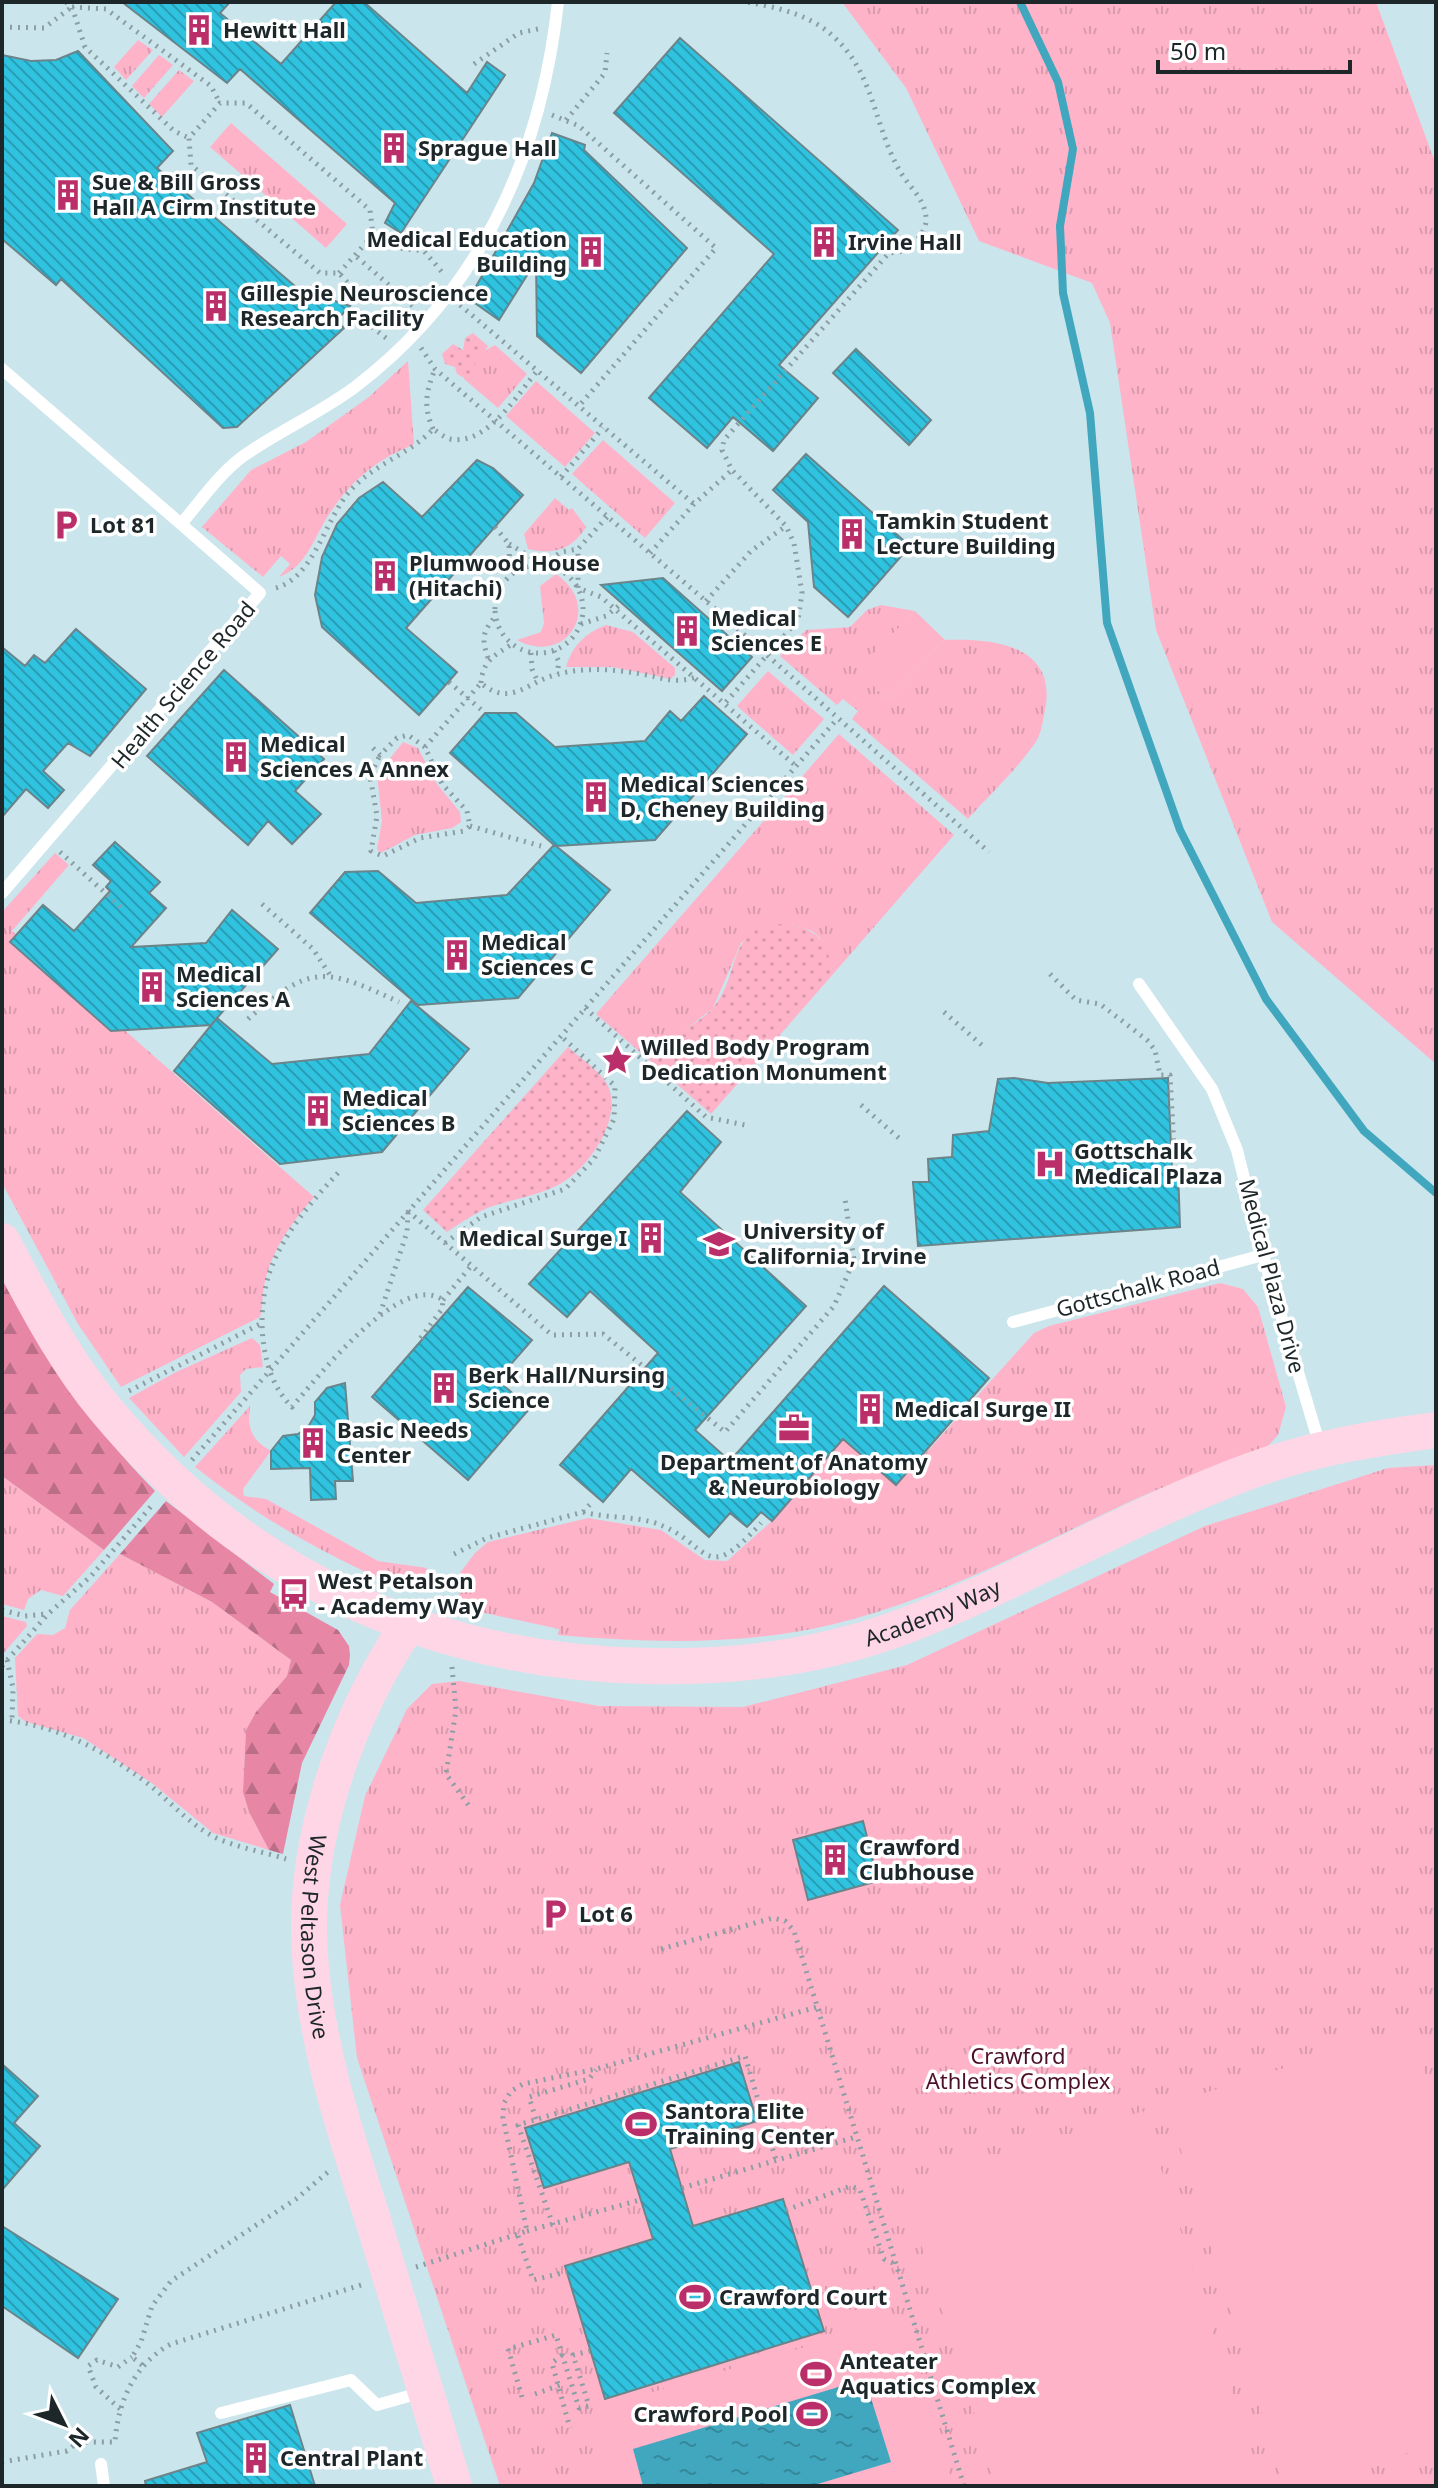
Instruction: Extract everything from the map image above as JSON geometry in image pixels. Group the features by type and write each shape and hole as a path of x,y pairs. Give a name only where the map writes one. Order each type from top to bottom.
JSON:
{"street":[{"path":"2,1241 43,1318 104,1408 148,1457 198,1503 288,1568 408,1625"},
{"name":"Academy Way","path":"408,1625 494,1651 585,1665 719,1666 802,1655 899,1628 1004,1584 1183,1498 1253,1470 1321,1449 1436,1430"},
{"name":"West Peltason Drive","path":"408,1625 385,1661 341,1760 325,1813 313,1880 310,1967 322,2042 338,2109 454,2486"}],"lane":[{"path":"181,524 243,456 309,419 414,337 452,293 505,202 534,134 551,65 558,2"},
{"name":"Health Science Road","path":"2,369 260,593 2,893"},
{"name":"Medical Plaza Drive","path":"1139,984 1212,1089 1237,1150 1263,1255 1321,1449"},
{"name":"Gottschalk Road","path":"1013,1322 1263,1255"},
{"path":"221,2413 351,2380 377,2405 426,2391"},
{"path":"101,2464 104,2486"}],"path":[{"path":"726,702 798,620 802,609 794,543 786,526 732,470 722,450 724,440 889,253 907,251 922,234 926,220 922,201 902,174 881,134 867,80 844,47 814,22 791,12 746,2"},
{"path":"2,27 44,28 69,4"},
{"path":"69,4 106,9 211,86 220,103"},
{"path":"69,4 85,47 174,131 189,138"},
{"path":"474,64 519,33 555,27"},
{"path":"566,120 605,73 607,53"},
{"path":"220,103 246,103 370,210 373,235 357,257 339,273 320,273 191,165 189,138 220,103"},
{"path":"540,110 579,126 716,248 578,407"},
{"path":"373,235 391,247 424,251 434,259 463,310 694,504"},
{"path":"357,257 430,321"},
{"path":"339,273 354,290 359,317 376,332"},
{"path":"414,337 435,369 706,601 989,852"},
{"path":"435,369 427,391 425,411 433,429 450,439 473,435 495,421 537,371"},
{"path":"561,477 603,428"},
{"path":"260,593 284,585 308,563 349,491 375,468 417,446 433,429"},
{"path":"650,553 694,504 732,470"},
{"path":"543,564 561,552 578,549 607,517"},
{"path":"706,601 751,551 786,526"},
{"path":"495,527 509,544 543,564"},
{"path":"509,544 510,575"},
{"path":"578,549 578,588"},
{"path":"488,658 483,642 484,630 495,617 497,594 510,575 531,564 557,567 578,588 583,599 581,624 574,635 554,651 531,653 512,644 495,617"},
{"path":"578,588 601,597 617,610 796,766"},
{"path":"581,624 594,622 617,610 621,604"},
{"path":"425,747 481,683 482,669 488,658 512,644"},
{"path":"554,651 559,662 557,674"},
{"path":"531,653 532,669 538,682"},
{"path":"481,683 493,694 509,695 557,674 618,671 677,683 697,677"},
{"path":"449,682 485,713"},
{"path":"183,1470 838,718"},
{"path":"408,735 425,747 442,784 467,811 470,826 464,831 420,838 383,856 371,851 377,816 370,776 380,755 397,738 408,735"},
{"path":"373,748 380,755"},
{"path":"470,826 541,846"},
{"path":"47,841 123,909"},
{"path":"262,904 313,949 330,975"},
{"path":"1050,974 1076,1000 1100,1004 1155,1050 1160,1075 1170,1075 1174,1148"},
{"path":"248,1019 281,989 313,975 330,975 356,982 399,1002"},
{"path":"585,1008 706,1117 750,1126"},
{"path":"944,1012 984,1047"},
{"path":"445,1243 481,1217 565,1189 594,1159 614,1119 615,1086 561,1036"},
{"path":"861,1105 901,1140"},
{"path":"338,1173 309,1205 287,1238 269,1275 264,1322 265,1363 277,1393 292,1407 345,1346 380,1315 422,1293 433,1293 443,1300"},
{"path":"408,1211 552,1335 603,1334 725,1432 834,1306 854,1260 845,1199"},
{"path":"380,1315 407,1232 408,1211"},
{"path":"417,1343 442,1309 443,1300 471,1266"},
{"path":"104,1408 152,1377 264,1322"},
{"path":"2,1666 48,1614 91,1576 163,1493"},
{"path":"583,1512 593,1501"},
{"path":"454,1554 487,1538 583,1512 652,1522 680,1536 704,1555 720,1558 735,1552 761,1523"},
{"path":"2,1610 25,1616 48,1614"},
{"path":"7,1660 13,1688 12,1720"},
{"path":"451,1664 456,1710 446,1774 469,1806"},
{"path":"2,1720 60,1732 88,1744 151,1787 186,1819 213,1836 286,1859"},
{"path":"661,1949 773,1918 785,1921 794,1931 964,2486"},
{"path":"527,2231 503,2118 504,2103 511,2091 523,2084 596,2069 817,2007"},
{"path":"553,2225 518,2125 745,2056 776,2160"},
{"path":"536,2119 529,2097 589,2079 596,2069"},
{"path":"682,2188 856,2137"},
{"path":"120,2409 96,2387 88,2366 97,2360 118,2367 132,2357 141,2342 152,2306 171,2281 296,2199 333,2168"},
{"path":"786,2210 851,2186 860,2190 884,2259 895,2265"},
{"path":"484,2245 640,2200"},
{"path":"518,2236 533,2280 567,2272"},
{"path":"2,2462 67,2451 78,2442 115,2442 120,2409 142,2365 153,2353 171,2344 293,2306"},
{"path":"522,2397 508,2349 556,2335 579,2408 589,2406 573,2355 590,2351"},
{"path":"562,2355 552,2363 570,2428"},
{"path":"132,2357 142,2365"},
{"path":"535,2394 560,2385"}],"green space":[{"path":"842,2 1376,2 1436,165 1436,1064 1272,922 1156,630 1110,323 1092,283 979,241 906,88"},
{"path":"138,40 153,50 126,80 114,67"},
{"path":"159,55 173,65 144,98 132,86"},
{"path":"179,70 194,81 162,117 149,104"},
{"path":"231,123 347,224 326,248 210,147"},
{"path":"473,333 488,346 482,356 473,358 477,370 466,379 457,374 455,367 445,364 442,354 453,344 463,350 465,338"},
{"path":"495,345 527,374 498,408 464,379 472,358"},
{"path":"408,361 414,445 379,463 349,488 298,565 279,577 290,564 281,556 263,577 202,527 251,470 306,442 369,397"},
{"path":"536,381 595,433 565,467 506,416"},
{"path":"603,440 675,503 645,538 572,474"},
{"path":"555,498 569,510 572,508 586,527 575,541 561,549 528,549 524,534"},
{"path":"556,574 570,587 577,602 578,616 573,629 564,639 551,646 535,646 517,640 541,632 544,623 540,586"},
{"path":"881,605 915,611 858,670 887,699 945,640 999,644 1029,657 1040,668 1046,684 1046,704 1037,740 968,819 852,719 858,711 843,699 837,705 780,656 806,630 850,627 867,610"},
{"path":"915,611 945,640 887,699 857,670"},
{"path":"606,625 633,632 675,668 675,675 670,679 613,667 566,667 580,641"},
{"path":"768,671 824,719 793,755 737,706"},
{"path":"839,734 954,835 834,973 820,938 812,931 791,924 759,929 741,943 713,1008 648,1059 596,1014"},
{"path":"403,742 418,748 437,784 460,812 461,822 452,828 415,835 381,853 377,849 382,821 377,775"},
{"path":"55,853 69,865 12,931 314,1197 290,1227 271,1261 260,1317 121,1387 78,1324 2,1183 2,912"},
{"path":"791,924 811,932 822,941 834,973 711,1114 648,1059 708,1013 719,1000 743,942 753,932 769,926"},
{"path":"568,1047 590,1065 608,1086 611,1113 600,1142 581,1167 560,1184 484,1209 447,1232 423,1210"},
{"path":"2,1276 70,1389 109,1440 155,1491 104,1550 2,1476"},
{"path":"1220,1283 1243,1289 1258,1307 1286,1407 1278,1435 1267,1447 1144,1495 945,1588 830,1625 762,1637 694,1641 558,1635 559,1629 471,1610 460,1598 462,1581 457,1577 475,1553 488,1542 588,1518 661,1530 705,1560 727,1561 772,1521 843,1439 897,1485 1034,1333 1049,1326"},
{"path":"252,1338 260,1345 263,1367 246,1369 240,1375 241,1392 184,1457 129,1398 176,1372"},
{"path":"250,1406 252,1432 271,1451 243,1489 244,1496 266,1499 378,1561 427,1568 421,1582 415,1579 400,1587 346,1562 268,1519 195,1467"},
{"name":"Crawford Athletics Complex","path":"1436,1465 1436,2486 500,2486 357,2058 340,1905 365,1796 407,1709 432,1684 459,1681 599,1706 743,1707 907,1665 1205,1526 1388,1468"},
{"path":"2,1476 104,1550 63,1596 41,1590 28,1599 24,1610 2,1604"},
{"path":"166,1501 274,1584 270,1592 338,1630 349,1646 349,1665 302,1763 283,1854 269,1850 249,1812 243,1792 246,1730 256,1712 287,1676 291,1660 212,1602 120,1554"},
{"path":"120,1554 212,1602 291,1660 287,1676 256,1712 246,1730 243,1792 249,1812 269,1850 213,1833 153,1784 83,1738 26,1722 18,1716 15,1658 37,1634 53,1635 65,1628 70,1610"},
{"path":"2,1616 26,1622 27,1626 2,1655"},
{"path":"1411,2028 1436,2108 1436,2444 1301,2486 1284,2486 1167,2105"},
{"path":"1143,2111 1261,2486 997,2486 903,2187"},
{"name":"Anteater Aquatics Complex","path":"827,2306 901,2317 949,2468 951,2486 606,2486 598,2459 607,2456 592,2410 835,2338"}],"water":[{"name":"Crawford Pool","path":"865,2379 891,2462 811,2486 643,2486 633,2449"}],"building":[{"name":"Sprague Hall","path":"122,2 230,2 220,13 281,64 336,2 364,2 467,93 487,62 505,75 401,233 385,223 395,203 240,69 227,83"},
{"name":"Irvine Hall","path":"680,38 898,230 779,365 818,398 773,451 733,417 707,448 649,398 774,254 614,113"},
{"path":"78,51 173,151 157,168 310,299 326,298 350,306 336,321 344,328 237,427 223,428 61,279 56,285 2,239 2,55 31,61 56,60"},
{"name":"Medical Education Building","path":"552,133 585,145 584,150 687,248 581,373 537,336 536,261 499,320 469,299 534,183"},
{"path":"856,349 931,420 909,445 833,373"},
{"name":"Tamkin Student Lecture Building","path":"806,454 910,546 848,617 814,587 808,522 773,490"},
{"name":"Plumwood House (Hitachi)","path":"477,460 493,468 523,495 406,628 457,672 419,715 322,627 315,595 322,557 337,524 359,498 383,482 422,517"},
{"name":"Medical Sciences E","path":"663,578 752,657 722,691 601,585"},
{"path":"76,629 146,689 90,756 68,743 43,771 64,790 48,808 26,789 2,817 2,647 25,666 34,655 45,663"},
{"name":"Medical Sciences A Annex","path":"224,670 324,759 295,791 321,814 292,844 268,821 248,845 147,756"},
{"path":"704,696 747,734 655,840 556,846 610,890 518,998 418,1005 310,913 345,872 378,871 416,903 507,895 554,845 450,753 485,713 516,713 555,747 645,741 670,711 681,721"},
{"name":"Medical Sciences A","path":"115,842 160,882 149,893 166,908 131,947 206,943 232,910 278,949 211,1025 111,1031 10,942 43,905 74,931 110,891 106,887 111,881 93,865"},
{"name":"Medical Sciences B","path":"411,1001 469,1049 382,1152 280,1164 174,1071 217,1018 272,1064 369,1054"},
{"name":"Gottschalk Medical Plaza","path":"1168,1078 1172,1169 1178,1169 1180,1227 918,1246 913,1182 929,1182 928,1159 952,1157 953,1135 989,1131 998,1079 1048,1083"},
{"path":"687,1111 721,1142 680,1192 806,1306 695,1430 730,1461 884,1286 989,1378 896,1485 843,1439 772,1521 761,1512 747,1527 730,1513 709,1537 631,1469 603,1502 560,1465 658,1353 590,1291 567,1317 529,1284"},
{"name":"Berk Hall/Nursing Science","path":"468,1287 532,1340 497,1380 530,1408 468,1480 372,1397"},
{"name":"Basic Needs Center","path":"345,1383 353,1481 335,1481 336,1499 311,1500 310,1468 271,1469 271,1451 283,1436 298,1434 308,1427 315,1415 315,1402 327,1388"},
{"name":"Crawford Clubhouse","path":"863,1821 878,1881 808,1900 793,1840"},
{"path":"739,2062 757,2121 670,2149 693,2226 783,2199 824,2331 605,2399 565,2266 653,2239 629,2162 544,2188 525,2128"},
{"path":"2,2064 38,2096 14,2123 40,2146 2,2190"},
{"path":"2,2226 118,2299 78,2358 2,2306"},
{"name":"Central Plant","path":"290,2405 315,2486 146,2486 145,2481 207,2462 197,2433"}],"waterway":[{"path":"1020,2 1058,82 1073,149 1060,226 1063,293 1090,413 1107,623 1180,830 1266,999 1364,1131 1436,1193"}],"place":[{"name":"Hewitt Hall","path":"199,30"},
{"name":"Sprague Hall","path":"394,148"},
{"name":"Sue & Bill Gross Hall A Cirm Institute","path":"68,195"},
{"name":"Irvine Hall","path":"824,242"},
{"name":"Medical Education Building","path":"591,252"},
{"name":"Gillespie Neuroscience Research Facility","path":"216,306"},
{"name":"Lot 81","path":"66,525"},
{"name":"Tamkin Student Lecture Building","path":"852,534"},
{"name":"Plumwood House (Hitachi)","path":"385,576"},
{"name":"Medical Sciences E","path":"687,631"},
{"name":"Medical Sciences A Annex","path":"236,757"},
{"name":"Medical Sciences D, Cheney Building","path":"596,797"},
{"name":"Medical Sciences C","path":"457,955"},
{"name":"Medical Sciences A","path":"152,987"},
{"name":"Willed Body Program Dedication Monument","path":"617,1060"},
{"name":"Medical Sciences B","path":"318,1111"},
{"name":"Gottschalk Medical Plaza","path":"1050,1164"},
{"name":"Medical Surge I","path":"651,1238"},
{"name":"University of California, Irvine","path":"719,1244"},
{"name":"Berk Hall/Nursing Science","path":"444,1388"},
{"name":"Medical Surge II","path":"870,1409"},
{"name":"Department of Anatomy & Neurobiology","path":"794,1428"},
{"name":"Basic Needs Center","path":"313,1443"},
{"name":"West Petalson - Academy Way","path":"294,1594"},
{"name":"Crawford Clubhouse","path":"835,1860"},
{"name":"Lot 6","path":"555,1914"},
{"name":"Santora Elite Training Center","path":"641,2124"},
{"name":"Crawford Court","path":"695,2297"},
{"name":"Anteater Aquatics Complex","path":"816,2374"},
{"name":"Crawford Pool","path":"812,2414"},
{"name":"Central Plant","path":"256,2458"}]}
